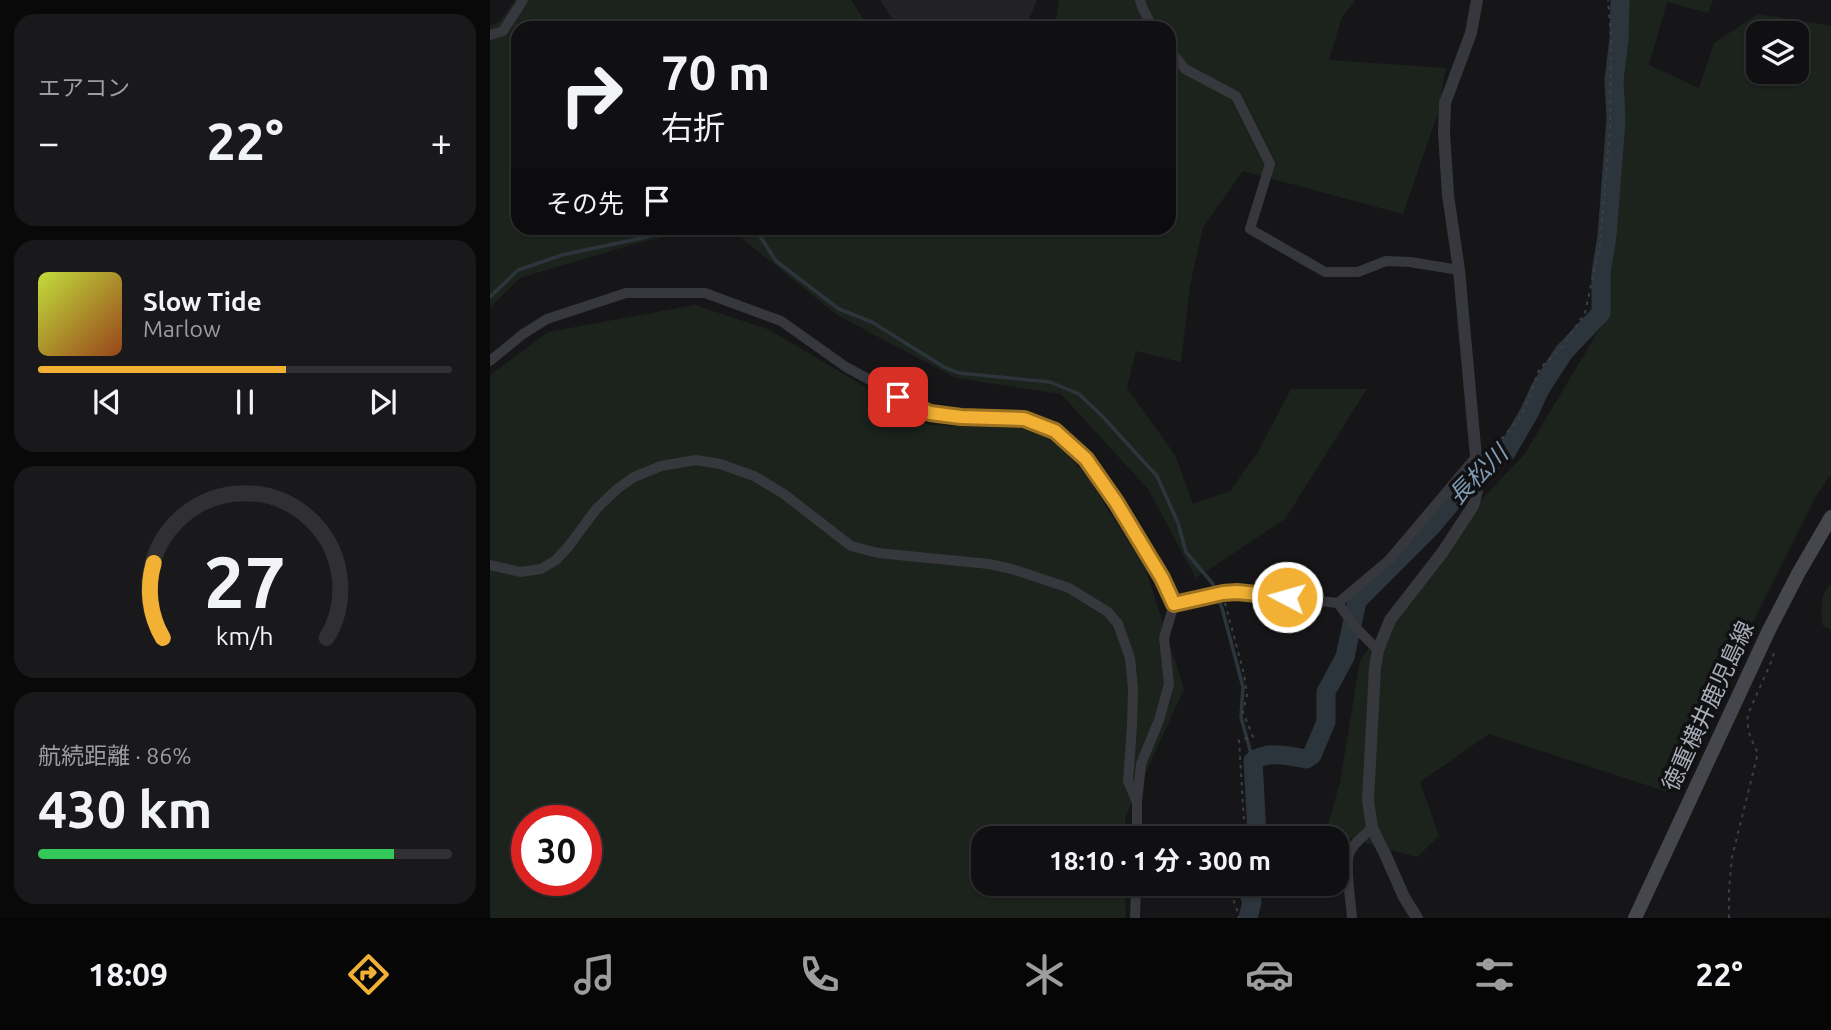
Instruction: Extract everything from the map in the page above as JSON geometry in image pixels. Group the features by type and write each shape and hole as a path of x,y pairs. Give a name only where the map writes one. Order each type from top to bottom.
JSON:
{"main road":[{"name":"徳重横井鹿児島線","path":"1635,918 1769,630 1831,517"}],"street":[{"path":"490,35 503,31 523,0"},
{"path":"1140,0 1149,21"},
{"path":"1417,918 1404,897 1372,828 1368,800 1378,650 1390,620 1442,553 1473,506 1477,490 1459,270 1448,195 1444,132 1445,103 1471,33 1477,0"},
{"path":"1176,58 1185,69 1236,96 1270,164 1250,229 1325,272 1358,272 1386,261 1459,270"},
{"path":"490,361 523,334 547,319 626,293 705,293 781,321 846,367 930,413 1024,419 1055,431 1086,459 1116,502 1162,578 1174,604 1164,638 1169,684 1159,720 1141,764 1136,826"},
{"path":"490,565 520,572 541,569 556,560 597,508 617,489 661,466 696,460 720,464 754,476 784,494 851,546 878,553 989,564 1069,588 1108,612 1118,624 1130,658 1133,688 1128,781 1137,802"},
{"path":"1340,607 1389,560 1476,461"},
{"path":"1174,604 1237,592 1340,607 1378,650"},
{"path":"1352,918 1349,854 1372,828"},
{"path":"1135,918 1136,896"}],"path":[{"path":"1476,461 1499,442 1522,415 1539,368 1560,350 1585,313 1600,244 1610,130 1611,37 1608,0"},
{"path":"1223,593 1244,674 1247,695 1243,712 1252,737 1239,740 1244,826"},
{"path":"1729,918 1732,857 1758,753 1750,739 1748,714 1772,660 1777,641 1769,630"},
{"path":"1232,896 1238,918"}],"shaded area":[{"path":"515,0 851,0 864,21 511,21 511,235 673,235 520,278 490,307 490,26 499,22"},
{"path":"880,0 1037,0 1028,21 894,21"},
{"path":"1059,0 1356,0 1342,17 1329,60 1446,68 1438,113 1403,214 1243,171 1203,227 1190,286 1181,362 1136,351 1127,388 1175,455 1193,504 1230,491 1258,452 1291,389 1367,389 1285,519 1196,578 1148,489 1061,394 956,378 837,315 738,235 1176,235 1176,21 1056,21"},
{"path":"1621,0 1713,0 1708,13 1667,2 1649,65 1699,88 1714,43 1746,22 1746,84 1809,84 1809,22 1831,26 1831,474 1816,496 1668,792 1489,734 1420,782 1439,836 1417,857 1349,838 1349,826 1328,826 1340,782 1360,661 1456,526 1524,455 1608,315 1621,63"},
{"path":"1758,14 1801,21 1747,21"},
{"path":"695,305 770,330 929,425 1020,428 1052,439 1085,473 1146,570 1184,689 1125,818 1125,826 971,826 971,896 1125,896 1126,918 490,918 490,375 548,332"},
{"path":"1831,584 1831,629 1823,626 1821,609 1824,593"}],"waterway":[{"name":"長松川","path":"1257,826 1253,761 1272,755 1306,759 1312,755 1326,722 1326,692 1345,657 1357,601 1432,526 1461,491 1507,451 1540,389 1564,352 1601,313 1601,273 1607,236 1616,119 1614,80 1620,0"},
{"path":"490,297 518,270 562,255 653,235"},
{"path":"759,235 776,261 839,309 872,322 944,367 959,373 1050,382 1079,394 1102,416 1157,476 1178,523 1186,552 1213,584 1243,687 1241,717 1253,761"},
{"name":"長松川","path":"1248,918 1252,902 1250,896"}],"route":[{"path":"898,397 930,413 1024,419 1055,431 1086,459 1116,502 1162,578 1174,604 1237,592 1287,597"}]}
